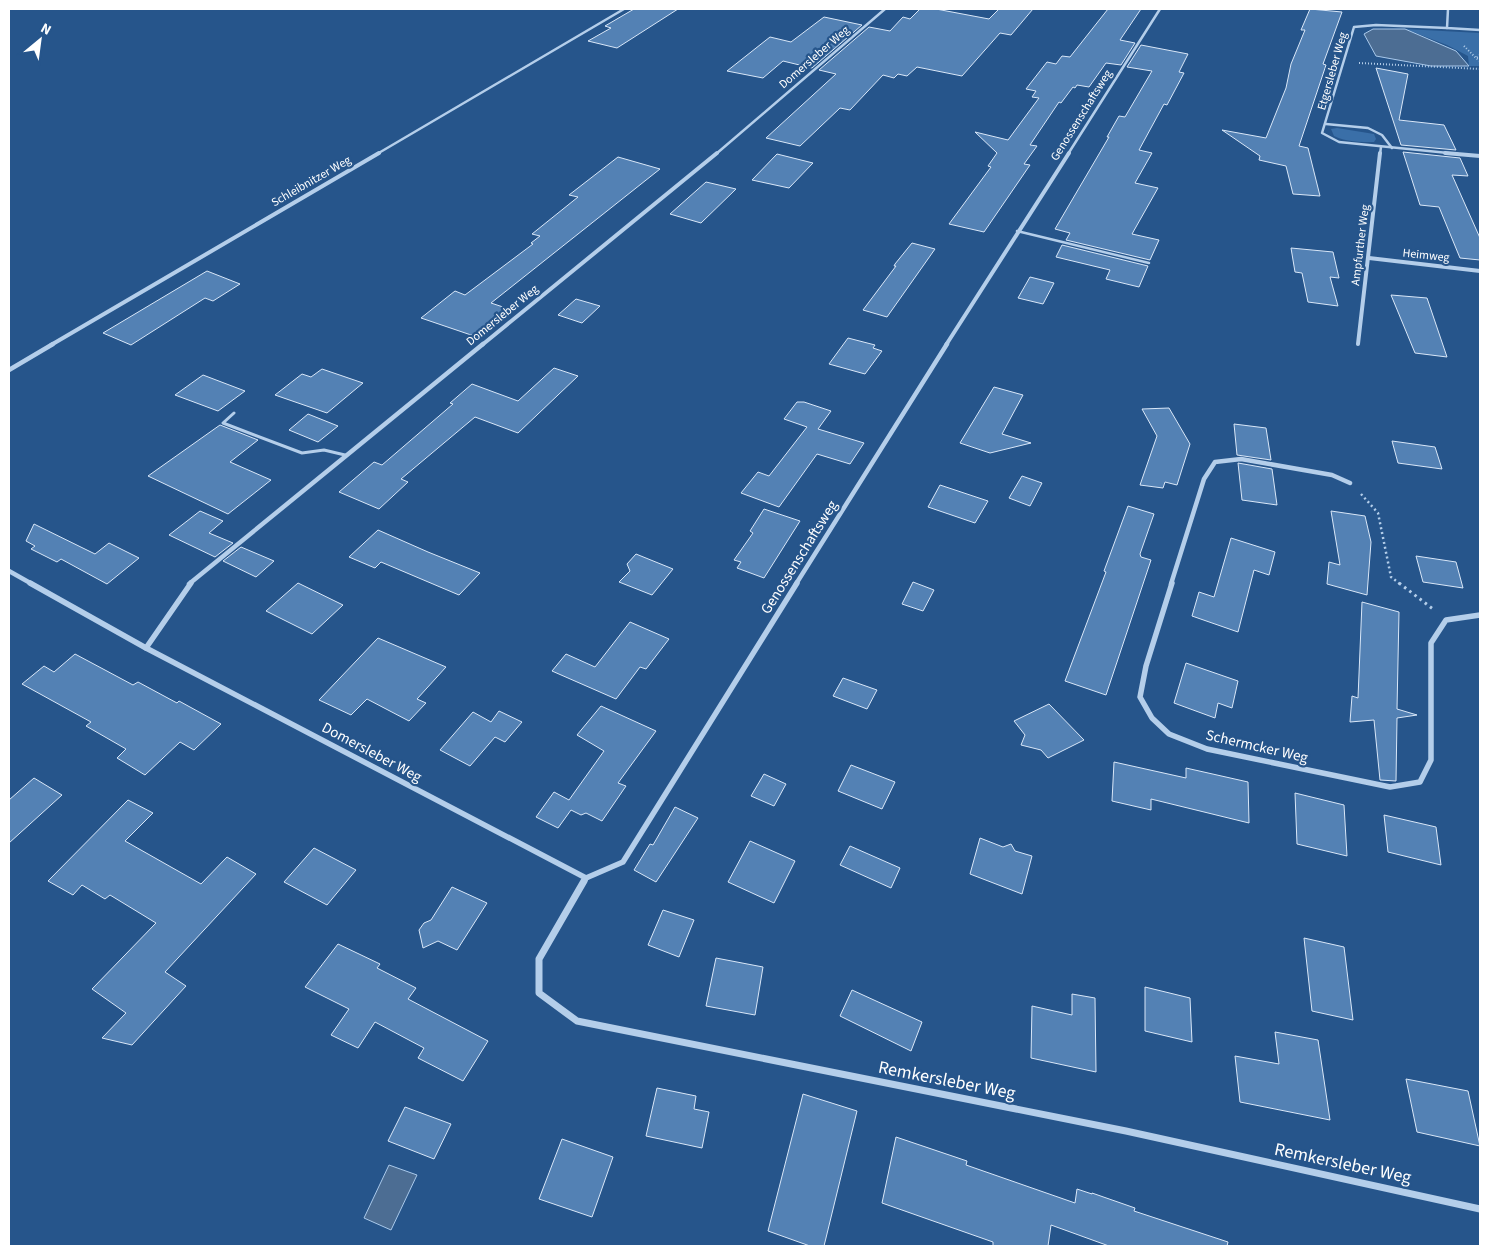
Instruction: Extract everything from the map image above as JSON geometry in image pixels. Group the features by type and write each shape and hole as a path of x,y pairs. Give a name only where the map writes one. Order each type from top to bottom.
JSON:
{"street":[{"name":"Schleibnitzer Weg","path":"9,370 624,9"},
{"name":"Domersleber Weg","path":"146,648 188,585 718,152 885,9"},
{"name":"Genossenschaftsweg","path":"586,878 623,862 1017,231 1160,9"},
{"path":"1446,28 1448,9"},
{"name":"Etgersleber Weg","path":"1480,30 1376,24 1354,27 1322,133 1340,142 1480,156"},
{"name":"Etgersleber Weg","path":"1326,124 1368,128 1382,135 1392,148"},
{"name":"Ampfurther Weg","path":"1358,344 1381,147"},
{"name":"Heimweg","path":"1369,258 1480,271"},
{"name":"Schermcker Weg","path":"1350,483 1332,475 1241,459 1215,462 1204,479 1146,666 1140,697 1152,718 1169,734 1207,749 1390,787 1420,782 1430,760 1432,643 1446,620"},
{"name":"Domersleber Weg","path":"9,571 146,648 586,878"},
{"path":"1446,620 1480,615"},
{"name":"Remkersleber Weg","path":"586,878 539,960 540,993 577,1021 1126,1131 1480,1209"}],"lane":[{"path":"1017,231 1148,263"},
{"path":"234,413 224,422 302,453 324,450 345,455"}],"path":[{"path":"1480,55 1476,58 1480,61"},
{"path":"1344,62 1480,69"},
{"path":"1350,483 1378,513 1391,577 1446,620"}],"shaded area":[{"path":"1373,29 1405,29 1456,51 1469,66 1431,66 1376,56 1364,34"},
{"path":"1405,29 1480,33 1480,66 1469,66 1468,56 1447,45"},
{"path":"1337,128 1374,134 1376,139 1374,142 1358,142 1343,139 1334,136 1331,129"},
{"path":"389,1165 417,1175 391,1230 364,1218"}],"building":[{"path":"634,9 678,9 617,48 588,41 611,28 605,26"},
{"path":"920,9 936,9 989,19 999,9 1033,9 1011,35 1000,33 962,76 917,67 907,76 898,74 894,78 883,75 850,110 840,108 800,146 766,138 836,74 819,70 869,27 890,31 903,17 910,19"},
{"path":"1108,9 1141,9 1120,40 1135,43 1121,65 1106,63 1089,87 1077,85 1075,88 1073,87 1061,103 1059,102 1030,145 1037,146 1024,164 1030,165 984,232 949,224 991,167 988,166 997,153 975,132 1008,140 1039,98 1032,97 1036,91 1026,89 1047,62 1056,64 1062,56 1070,57"},
{"path":"1310,9 1342,12 1323,64 1326,65 1299,146 1308,148 1320,196 1293,194 1286,166 1259,160 1260,156 1222,130 1266,138 1286,88 1291,64 1305,30 1301,30"},
{"path":"824,17 862,25 812,68 783,61 763,78 727,71 770,37 791,42"},
{"path":"1141,45 1188,54 1179,72 1184,73 1167,105 1164,104 1139,150 1152,153 1135,183 1158,188 1132,234 1159,240 1150,260 1066,240 1070,233 1055,229 1109,137 1107,137 1119,116 1125,117 1152,71 1127,67"},
{"path":"1376,68 1408,74 1399,120 1444,125 1456,150 1401,145"},
{"path":"1403,152 1460,158 1468,176 1452,175 1480,238 1480,260 1460,258 1439,207 1420,205"},
{"path":"777,154 813,163 789,188 752,180"},
{"path":"618,157 660,169 491,303 509,309 477,337 421,318 455,291 465,295 533,244 531,243 540,236 532,234 578,197 569,195"},
{"path":"706,182 736,189 701,223 670,214"},
{"path":"912,243 935,249 887,317 863,310 896,266 894,266 895,264"},
{"path":"1062,245 1148,266 1139,287 1106,279 1110,270 1056,257"},
{"path":"1291,248 1333,252 1339,278 1330,277 1338,306 1308,302 1302,273 1295,272"},
{"path":"207,271 240,284 213,301 205,298 131,345 103,333"},
{"path":"1030,277 1054,283 1043,304 1018,298"},
{"path":"1391,295 1427,298 1447,357 1415,353"},
{"path":"576,299 600,306 582,323 558,315"},
{"path":"848,338 875,345 873,348 882,351 865,374 829,364"},
{"path":"554,368 578,376 518,433 475,417 401,479 408,482 379,509 339,492 374,462 382,465 453,404 450,403 472,384 518,401"},
{"path":"322,369 363,383 327,413 275,395 302,374 311,377"},
{"path":"203,375 245,391 218,411 175,395"},
{"path":"994,387 1023,395 1002,434 1031,443 990,453 960,443"},
{"path":"797,402 804,402 831,411 818,429 864,443 850,464 817,454 779,507 741,493 758,472 769,476 807,427 784,419"},
{"path":"1169,408 1190,444 1177,485 1165,482 1163,488 1140,485 1157,436 1142,409"},
{"path":"308,414 338,426 318,442 289,430"},
{"path":"1234,424 1266,428 1271,460 1237,455"},
{"path":"220,425 258,440 230,462 271,480 228,514 148,476"},
{"path":"1392,441 1435,447 1442,469 1398,463"},
{"path":"1238,463 1272,469 1277,505 1242,500"},
{"path":"1022,476 1042,483 1030,506 1009,498"},
{"path":"940,485 988,501 975,523 928,507"},
{"path":"1128,506 1154,514 1140,554 1141,557 1151,560 1106,695 1065,681 1106,572 1104,571"},
{"path":"764,509 800,521 764,578 737,568 741,562 734,560 753,533 750,531"},
{"path":"200,511 223,521 209,533 233,543 215,557 169,535"},
{"path":"1331,511 1365,516 1371,542 1367,595 1327,584 1329,562 1340,565"},
{"path":"34,524 95,554 109,543 139,558 107,584 61,559 57,562 31,549 35,546 26,541"},
{"path":"378,530 480,573 459,595 381,562 375,568 349,557"},
{"path":"1231,538 1275,552 1269,575 1254,570 1238,632 1192,616 1199,592 1214,597"},
{"path":"241,547 274,561 256,577 223,561"},
{"path":"636,554 673,569 652,595 619,582 630,571 627,564"},
{"path":"1416,556 1456,562 1463,588 1423,582"},
{"path":"913,582 934,590 923,611 902,604"},
{"path":"298,583 343,605 312,634 266,611"},
{"path":"1362,602 1399,612 1397,709 1417,715 1397,718 1396,781 1380,780 1374,720 1350,722 1352,696 1358,698"},
{"path":"630,622 669,639 646,669 640,667 616,699 552,671 566,654 595,667"},
{"path":"378,638 446,667 417,699 426,703 409,721 367,699 351,715 319,700"},
{"path":"75,654 133,685 138,682 177,703 179,701 221,724 194,750 180,742 145,775 117,758 126,749 86,726 91,722 22,684 44,666 54,672"},
{"path":"1186,663 1238,681 1232,708 1218,703 1215,718 1174,703"},
{"path":"843,678 877,690 867,709 833,696"},
{"path":"1049,704 1084,740 1048,758 1041,750 1021,745 1025,735 1014,721"},
{"path":"601,706 656,731 618,783 626,786 602,821 586,813 581,815 571,810 558,828 536,817 554,792 569,800 604,751 577,735"},
{"path":"499,711 522,722 505,742 495,737 470,766 440,750 473,712 491,722"},
{"path":"1114,762 1186,778 1186,768 1248,782 1249,823 1151,799 1151,810 1112,801"},
{"path":"851,765 895,782 882,809 838,791"},
{"path":"764,774 786,784 774,806 751,796"},
{"path":"34,778 62,795 9,843 9,800"},
{"path":"1295,793 1344,805 1347,856 1297,844"},
{"path":"128,800 153,813 125,841 201,884 227,857 256,874 165,972 186,986 132,1045 102,1038 126,1013 92,989 156,923 110,895 105,899 82,885 73,895 48,881"},
{"path":"675,807 698,818 656,882 634,870 650,844 653,845"},
{"path":"1384,815 1436,827 1441,865 1388,852"},
{"path":"980,838 1003,847 1011,844 1015,851 1032,856 1022,894 970,874"},
{"path":"750,841 795,861 774,903 728,882"},
{"path":"850,846 900,868 891,888 840,865"},
{"path":"314,848 356,870 327,905 284,882"},
{"path":"452,887 487,903 457,950 438,941 423,948 419,930 424,923 431,920"},
{"path":"663,910 694,920 679,957 648,945"},
{"path":"1304,938 1344,947 1353,1020 1312,1011"},
{"path":"338,944 380,964 377,968 416,988 408,999 488,1041 463,1081 418,1058 424,1048 375,1022 358,1048 331,1035 349,1009 305,987"},
{"path":"716,958 763,967 755,1015 706,1006"},
{"path":"1145,987 1190,998 1192,1042 1145,1031"},
{"path":"852,990 922,1022 911,1051 840,1016"},
{"path":"1072,994 1095,998 1096,1072 1031,1058 1032,1006 1072,1015"},
{"path":"1275,1032 1318,1040 1330,1120 1240,1102 1235,1056 1279,1064"},
{"path":"1406,1079 1468,1091 1480,1146 1417,1132"},
{"path":"657,1088 696,1096 694,1109 709,1112 702,1148 646,1136"},
{"path":"803,1094 857,1111 824,1246 810,1246 768,1231"},
{"path":"405,1107 451,1124 434,1159 388,1141"},
{"path":"896,1137 967,1161 966,1165 1075,1203 1077,1189 1092,1193 1135,1208 1134,1211 1228,1242 1227,1246 1109,1246 1051,1225 1048,1246 993,1246 993,1242 882,1203"},
{"path":"562,1139 613,1157 592,1217 539,1199"}]}
